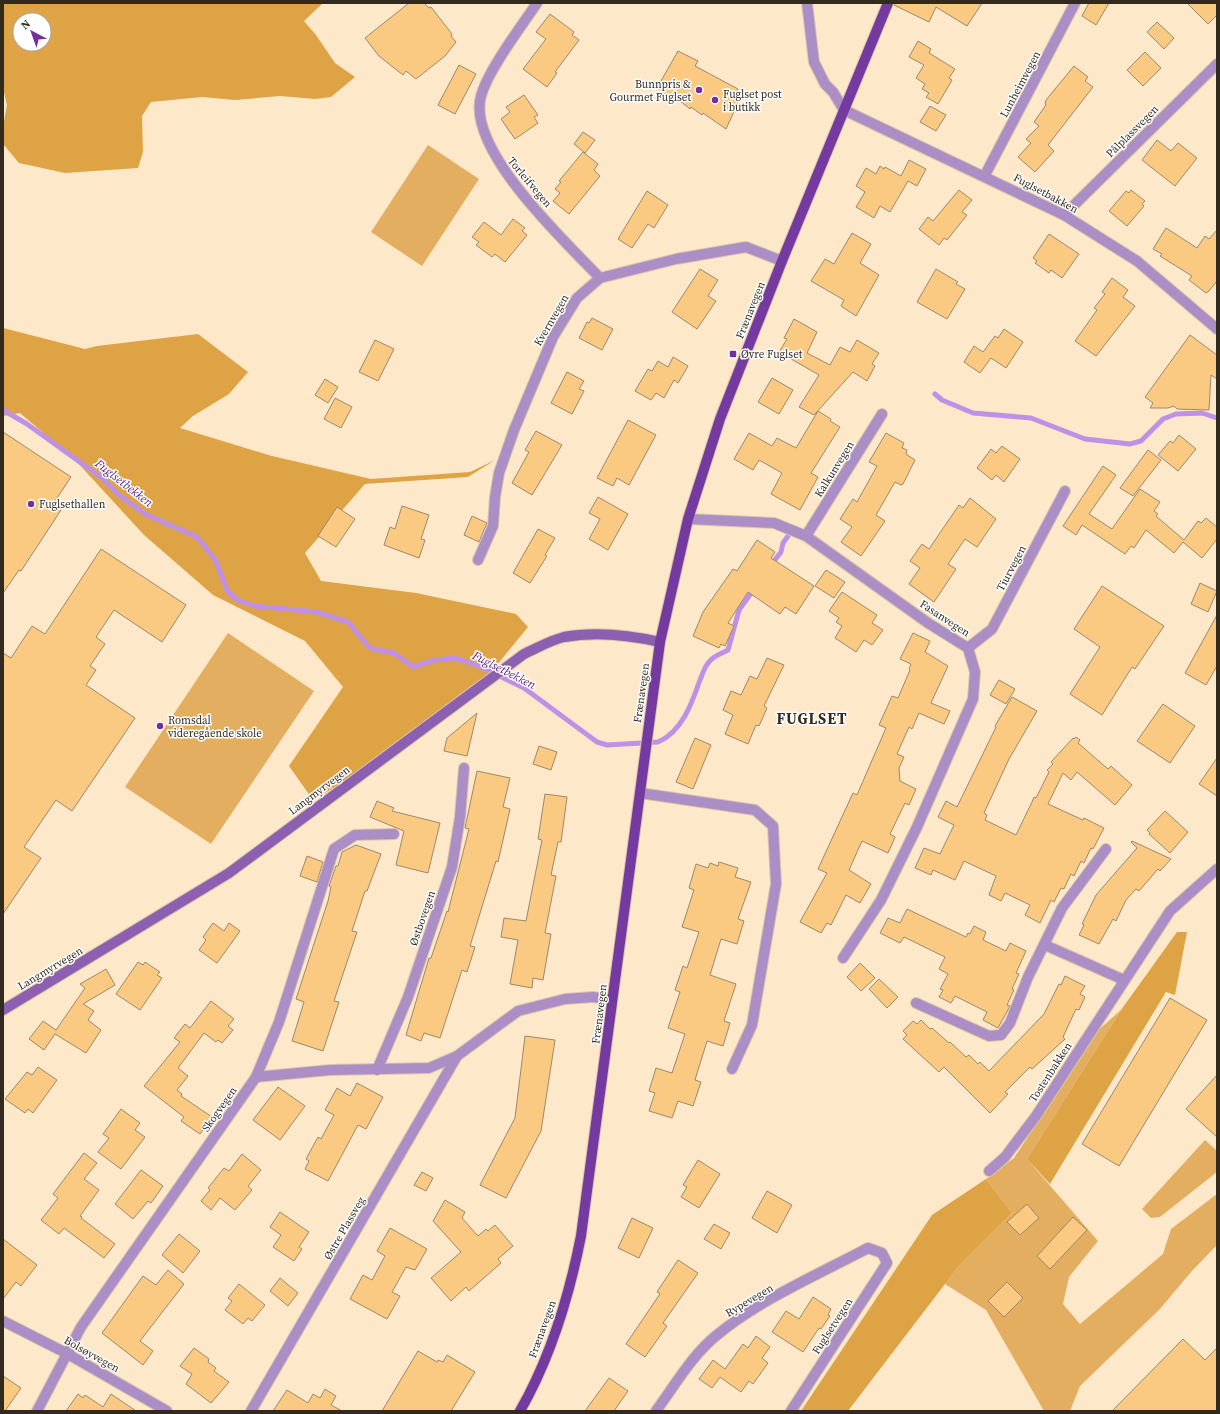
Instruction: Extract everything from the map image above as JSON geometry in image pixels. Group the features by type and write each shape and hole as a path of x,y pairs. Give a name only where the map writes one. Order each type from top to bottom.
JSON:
{"main road":[{"name":"Frænavegen","path":"520,1411 552,1343 574,1272 587,1199 660,642 688,519 720,419 782,261 888,3"},
{"name":"Langmyrvegen","path":"3,1010 233,870 524,654 564,637 602,634 632,636 660,642"}],"street":[{"name":"Torleifvegen","path":"537,3 491,74 481,96 479,112 485,135 495,158 504,172 551,226 600,278"},
{"path":"808,3 814,62 825,84 833,92 844,110"},
{"name":"Lunheimvegen","path":"985,175 1075,3"},
{"name":"Pålplassvegen","path":"1064,215 1217,64"},
{"name":"Fuglsetbakken","path":"844,110 985,175 1064,215 1137,261 1217,329"},
{"name":"Kvernvegen","path":"478,560 493,526 495,496 499,473 529,391 553,337 577,298 600,278 676,259 746,247 782,261"},
{"name":"Kalkunvegen","path":"806,536 882,414"},
{"name":"Tiurvegen","path":"968,648 992,629 1065,491"},
{"name":"Fasanvegen","path":"688,519 774,523 806,536 928,623 968,648 975,672 973,699 901,860 881,900 844,958"},
{"name":"Østbovegen","path":"377,1070 408,997 452,867 460,817 464,768"},
{"path":"640,793 755,810 773,826 776,884 775,892 752,1025 732,1069"},
{"name":"Skogvegen","path":"37,1411 66,1353 81,1327 256,1077 279,1022 334,849 355,835 394,834"},
{"path":"916,1003 978,1032 990,1036 1001,1035 1010,1023 1028,977 1046,945 1062,908 1106,849"},
{"name":"Tostenbakken","path":"989,1171 1005,1157 1036,1116 1170,911 1217,868"},
{"path":"1046,945 1124,980"},
{"path":"256,1077 330,1070 429,1068 457,1056 518,1011 566,999 593,997 612,1000"},
{"name":"Østre Plassveg","path":"251,1411 457,1056"},
{"name":"Rypevegen","path":"656,1411 699,1353 716,1335 737,1320 768,1301 868,1248 882,1253"},
{"name":"Fuglsetvegen","path":"791,1411 887,1263 882,1253"},
{"name":"Bolsøyvegen","path":"3,1321 66,1353 167,1411"}],"shaded area":[{"path":"3,3 323,3 304,21 316,35 335,63 355,77 331,97 315,99 280,96 235,100 202,97 151,102 142,116 143,152 138,168 65,173 19,163 3,144 3,127 7,105 3,88"},
{"path":"428,145 479,179 422,266 371,232"},
{"path":"3,328 85,349 97,346 198,334 248,372 229,394 193,416 180,428 272,456 371,479 470,472 495,460 468,477 365,484 305,553 321,581 416,593 516,614 528,627 470,698 389,755 313,800 289,766 343,687 305,641 213,595 144,535 76,461 20,413 3,416"},
{"path":"228,633 314,691 211,844 125,787"},
{"path":"1177,932 1187,932 1175,995 1166,992 1050,1184 1027,1159 1121,1010"},
{"path":"1121,1010 1027,1159 1098,1241 1069,1277 1063,1304 1080,1324 1163,1254 1171,1229 1217,1194 1217,1245 1191,1272 1160,1309 1080,1386 1070,1411 1044,1411 986,1310 945,1284 958,1267 1012,1213 986,1179 1014,1158 1095,1033"},
{"path":"1205,1140 1217,1151 1217,1172 1160,1217 1151,1218 1142,1209"},
{"path":"986,1179 1012,1213 958,1267 848,1411 801,1411 932,1215"}],"building":[{"path":"409,3 424,3 429,8 431,7 452,34 451,36 456,42 445,56 416,79 406,71 403,75 379,56 365,38"},
{"path":"894,3 982,3 967,26 936,7 929,22 894,5"},
{"path":"1089,3 1109,3 1096,25 1082,16"},
{"path":"1187,3 1217,3 1217,15 1208,24"},
{"path":"550,14 574,32 572,35 579,40 555,72 557,73 547,87 523,69 546,39 536,32"},
{"path":"1157,22 1174,38 1164,49 1147,32"},
{"path":"918,41 931,49 929,53 955,69 949,78 952,80 938,104 926,97 929,93 922,89 925,84 916,78 924,65 909,57"},
{"path":"678,51 698,61 695,66 738,89 736,93 741,96 726,129 703,113 702,115 691,107 690,109 679,100 678,102 657,88"},
{"path":"1145,52 1161,68 1143,86 1127,70"},
{"path":"459,65 476,74 455,114 438,105"},
{"path":"1074,66 1088,77 1085,81 1093,87 1048,145 1054,151 1035,172 1018,157 1031,143 1026,139 1039,126 1034,122 1046,105 1046,100"},
{"path":"524,95 538,115 534,117 538,123 515,139 501,119 510,112 506,107"},
{"path":"930,106 946,115 936,131 920,122"},
{"path":"583,132 595,140 585,153 574,144"},
{"path":"1157,140 1171,151 1178,143 1197,158 1175,186 1142,160"},
{"path":"583,152 598,164 594,170 600,176 569,214 553,201 560,193 555,189 561,182 559,181"},
{"path":"909,160 926,169 917,186 908,181 890,212 880,206 874,218 856,207 865,192 856,186 866,168 876,174 880,166 884,169 885,167 901,176"},
{"path":"959,190 972,200 962,212 967,215 947,240 944,238 939,245 919,229 928,217 933,221"},
{"path":"1131,190 1145,201 1142,204 1144,206 1127,226 1109,211 1126,191 1129,193"},
{"path":"647,191 668,205 654,228 648,224 632,248 618,239"},
{"path":"513,219 525,228 522,231 527,235 505,262 495,254 492,257 476,245 479,242 472,237 484,222 501,235"},
{"path":"1166,228 1197,248 1205,236 1209,239 1217,230 1217,281 1206,293 1189,280 1192,276 1160,256 1162,254 1153,249"},
{"path":"852,233 871,244 860,263 879,275 856,316 841,306 844,300 811,281 825,259 834,264"},
{"path":"1049,234 1079,254 1062,278 1051,270 1049,273 1035,263 1037,261 1033,258"},
{"path":"700,269 718,280 708,296 716,301 697,329 672,312"},
{"path":"936,269 958,282 956,284 965,289 947,319 917,302"},
{"path":"1112,278 1128,290 1123,297 1135,306 1096,356 1075,341 1097,310 1094,308 1105,294 1102,292"},
{"path":"592,318 613,329 602,350 579,338 587,322 589,323"},
{"path":"794,319 817,332 807,353 830,365 840,347 850,352 857,340 879,353 872,364 875,366 867,381 853,372 814,415 799,407 819,375 779,352 787,339 784,338"},
{"path":"1004,329 1023,342 1006,368 991,358 980,373 964,362 974,346 983,352 995,336 998,338"},
{"path":"1190,335 1217,355 1217,379 1211,375 1209,410 1177,409 1174,406 1168,408 1150,408 1153,403 1145,397"},
{"path":"375,340 394,349 378,381 359,372"},
{"path":"673,357 688,366 678,383 674,380 664,398 656,393 651,400 635,391 648,369 652,371 658,361 668,367"},
{"path":"567,372 584,381 579,389 584,391 572,414 551,403"},
{"path":"772,378 793,390 779,414 758,402"},
{"path":"325,379 338,387 328,403 315,395"},
{"path":"335,398 352,407 341,428 324,419"},
{"path":"818,411 840,427 811,473 818,477 800,510 771,494 782,473 759,460 753,470 734,459 749,433 772,446 777,438 796,448"},
{"path":"628,420 656,435 629,485 617,478 613,486 597,478"},
{"path":"536,431 562,445 532,495 512,483 529,452 525,450"},
{"name":"Fuglsethallen","path":"3,432 71,477 55,501 63,507 21,571 19,570 3,593"},
{"path":"886,433 904,443 902,448 907,450 906,454 915,460 903,484 901,485 895,482 876,515 885,521 861,556 841,542 852,527 840,519 853,499 857,502 877,466 869,462"},
{"path":"1179,435 1196,449 1178,471 1158,455 1170,441 1173,443"},
{"path":"1002,446 1020,459 1004,482 996,475 992,480 977,468 991,449 996,453"},
{"path":"1148,450 1161,460 1133,496 1120,488"},
{"path":"1103,466 1116,475 1089,514 1112,529 1140,489 1160,502 1154,511 1158,514 1156,516 1184,540 1198,521 1201,523 1206,518 1217,527 1217,539 1202,558 1183,542 1174,553 1146,530 1134,548 1131,546 1125,554 1082,525 1076,535 1063,526"},
{"path":"598,497 628,514 608,550 589,539 600,519 589,513"},
{"path":"970,498 996,519 977,547 965,539 948,564 956,569 934,602 909,584 920,568 910,561 922,544 929,549 959,505 963,508"},
{"path":"402,506 429,515 421,539 425,540 419,558 384,545 390,527 395,529"},
{"path":"337,507 355,519 336,547 318,536"},
{"path":"472,516 487,523 479,542 464,535"},
{"path":"538,529 555,538 545,555 547,556 530,583 513,573"},
{"path":"757,540 775,552 771,558 814,586 796,614 785,607 780,614 748,592 728,623 734,626 725,646 721,644 719,648 693,636 703,612 733,569 737,571"},
{"path":"101,549 186,605 162,642 114,610 96,637 105,644 90,666 96,670 86,685 135,718 72,811 56,800 24,847 41,858 3,914 3,653 11,658 32,626 45,634"},
{"path":"826,570 845,582 834,598 815,586"},
{"path":"1200,583 1217,591 1208,612 1191,604"},
{"path":"1102,586 1164,626 1135,669 1132,667 1102,715 1070,694 1100,647 1074,629"},
{"path":"842,592 877,615 872,623 883,630 872,645 864,640 856,652 835,638 842,626 836,622 839,618 829,611"},
{"path":"1217,615 1217,666 1206,685 1185,673"},
{"path":"913,633 930,641 925,652 948,666 931,703 950,711 944,724 919,713 912,729 909,727 897,754 904,757 899,768 900,781 916,789 909,805 905,803 890,834 895,837 888,853 862,841 849,870 871,884 860,903 846,895 831,925 827,923 821,933 800,922 827,873 818,869 853,793 857,795 886,728 879,725 892,696 898,698 910,670 911,664 900,659"},
{"path":"767,658 784,665 764,706 767,708 759,726 756,725 748,744 725,734 733,715 723,710 731,691 741,695 750,676 757,679"},
{"path":"999,680 1015,689 1006,704 990,695"},
{"path":"1012,697 1037,711 1009,759 984,813 987,815 985,820 1016,835 1034,797 1036,798 1049,772 1047,770 1053,764 1051,762 1073,738 1074,739 1076,737 1080,740 1078,743 1108,769 1111,766 1132,785 1115,805 1077,772 1071,780 1063,773 1048,804 1083,820 1084,818 1104,828 1093,849 1091,848 1084,863 1081,861 1074,876 1071,874 1064,889 1061,888 1054,902 1051,900 1040,923 1025,915 1030,905 1005,893 1001,901 989,895 996,876 964,861 955,880 933,870 931,875 915,868 924,848 940,854 954,825 938,817 946,801 957,807 996,727 995,726"},
{"path":"1163,704 1195,726 1170,763 1137,741"},
{"path":"477,713 467,756 444,751 447,738"},
{"path":"695,738 711,745 693,789 676,782"},
{"path":"539,746 557,752 551,770 533,764"},
{"path":"1217,758 1217,796 1199,784"},
{"path":"477,771 510,778 503,807 510,809 498,862 496,861 470,946 475,947 467,972 462,970 440,1038 424,1033 421,1041 406,1035 429,958 431,958 447,911 448,912 469,829 465,828"},
{"path":"545,794 567,797 561,842 558,842 551,875 556,876 545,933 551,934 543,980 533,978 532,988 510,984 518,940 501,937 504,918 526,921 542,840 538,839"},
{"path":"377,801 394,808 392,811 440,823 428,873 396,865 404,831 370,817"},
{"path":"1165,811 1188,832 1170,853 1149,834 1150,833 1147,830"},
{"path":"1132,841 1171,859 1160,871 1158,869 1139,891 1136,889 1126,900 1116,921 1113,919 1099,944 1079,935 1084,925 1082,924 1096,895 1137,848 1131,842"},
{"path":"356,845 381,854 367,891 365,891 352,931 357,932 334,1001 339,1002 323,1051 292,1041 304,1002 296,999 328,901 331,887 329,886 336,866 338,866 342,852"},
{"path":"307,856 323,862 317,882 300,876"},
{"path":"719,862 738,868 735,877 751,882 738,919 744,921 737,944 721,939 710,975 736,984 724,1021 730,1023 723,1046 707,1041 695,1080 701,1082 693,1106 678,1101 672,1118 649,1111 655,1093 649,1091 656,1068 672,1073 685,1034 668,1028 680,992 675,990 683,966 687,968 699,932 682,927 694,890 689,888 696,864 708,868 710,863 718,866"},
{"path":"907,909 966,937 968,933 970,934 974,926 986,932 983,940 1006,951 1010,943 1026,951 1016,973 1019,974 1007,1005 1010,1006 998,1028 983,1020 987,1012 955,996 951,1003 939,997 943,990 940,989 948,974 939,969 945,957 904,937 900,943 880,933 888,918 900,923"},
{"path":"213,923 224,931 229,923 240,931 217,963 199,950 206,940 203,937"},
{"path":"138,962 143,965 145,962 160,972 157,975 162,978 140,1010 116,994"},
{"path":"860,963 875,978 861,991 847,977"},
{"path":"106,969 115,985 83,1004 94,1011 88,1020 101,1030 86,1053 55,1034 44,1050 29,1039 43,1021 56,1030 85,988 80,984"},
{"path":"1065,976 1085,986 1080,994 1085,997 1079,1010 1076,1009 1063,1037 1065,1039 1032,1069 1030,1067 1005,1092 1008,1094 990,1113 944,1067 939,1072 903,1039 907,1035 903,1031 913,1021 917,1024 921,1020 930,1029 932,1028 949,1043 950,1042 966,1057 969,1055 978,1064 980,1062 989,1071 1044,1014 1059,984 1061,985"},
{"path":"879,979 898,997 887,1008 869,989"},
{"path":"1170,998 1207,1020 1119,1166 1082,1144"},
{"path":"211,1001 234,1019 228,1026 233,1030 222,1043 218,1040 216,1042 204,1033 178,1068 188,1076 177,1090 182,1094 181,1096 212,1117 200,1134 181,1121 184,1117 144,1086 180,1042 174,1038 185,1024 190,1028"},
{"path":"525,1036 555,1040 541,1131 506,1198 480,1185 515,1118"},
{"path":"38,1067 57,1080 33,1113 28,1109 25,1113 5,1099 27,1072 32,1075"},
{"path":"1217,1075 1217,1137 1186,1109"},
{"path":"357,1083 383,1097 366,1129 358,1125 328,1181 305,1169 309,1161 306,1159 318,1137 321,1139 334,1115 325,1110 337,1088 350,1096"},
{"path":"278,1087 305,1106 280,1140 253,1120"},
{"path":"121,1109 140,1123 135,1130 145,1137 121,1169 98,1152 109,1138 103,1134"},
{"path":"84,1153 97,1163 84,1179 99,1190 80,1216 115,1244 104,1258 64,1228 59,1234 41,1220 58,1198 53,1194"},
{"path":"242,1154 261,1170 248,1186 252,1190 235,1210 220,1198 211,1210 201,1201 210,1190 208,1188 224,1168 229,1171"},
{"path":"698,1160 720,1174 699,1208 681,1197 687,1187 683,1185"},
{"path":"141,1170 163,1186 151,1203 148,1201 133,1219 115,1204"},
{"path":"422,1172 433,1178 426,1191 414,1185"},
{"path":"767,1191 792,1205 777,1233 752,1218"},
{"path":"445,1200 465,1212 462,1218 478,1236 486,1229 488,1231 495,1225 513,1246 498,1259 501,1263 469,1291 466,1287 451,1301 431,1278 461,1252 433,1221"},
{"path":"1027,1204 1039,1218 1020,1235 1007,1222"},
{"path":"280,1212 309,1232 299,1247 302,1249 294,1261 273,1247 281,1235 270,1227"},
{"path":"1073,1217 1087,1230 1050,1269 1037,1256"},
{"path":"632,1218 653,1228 639,1258 618,1248"},
{"path":"714,1224 730,1233 721,1249 704,1239"},
{"path":"390,1228 427,1249 415,1270 406,1267 392,1292 400,1296 387,1319 350,1299 363,1275 372,1280 385,1256 377,1251"},
{"path":"179,1234 200,1251 183,1273 162,1255"},
{"path":"3,1239 37,1265 21,1286 16,1282 3,1299"},
{"path":"678,1260 698,1273 663,1323 667,1326 645,1357 626,1344 660,1294 657,1292"},
{"path":"168,1270 184,1284 140,1341 153,1351 143,1365 102,1333 143,1276 156,1285"},
{"path":"280,1278 298,1293 288,1306 270,1291"},
{"path":"1007,1282 1023,1298 1004,1317 988,1301"},
{"path":"239,1284 265,1305 252,1321 248,1318 243,1324 225,1310 232,1301 228,1298"},
{"path":"813,1297 831,1309 828,1315 830,1316 821,1329 819,1328 803,1352 772,1332 786,1311 799,1319"},
{"path":"756,1336 770,1347 762,1358 768,1363 753,1384 749,1381 741,1392 720,1377 712,1388 699,1379 713,1360 725,1369 743,1344 748,1348"},
{"path":"1183,1339 1205,1360 1217,1348 1217,1411 1112,1411"},
{"path":"194,1348 209,1359 208,1362 216,1368 214,1371 229,1382 211,1403 186,1384 192,1374 180,1366"},
{"path":"418,1351 437,1362 438,1360 443,1362 447,1355 475,1372 451,1411 382,1411"},
{"path":"3,1376 21,1388 5,1411 3,1411"},
{"path":"609,1378 628,1391 614,1411 585,1411"},
{"path":"325,1389 336,1396 331,1405 342,1411 273,1411 287,1390 308,1403 313,1394 320,1398"},
{"path":"78,1394 83,1398 85,1395 103,1407 111,1394 136,1411 66,1411"}],"waterway":[{"name":"Fuglsetbekken","path":"935,394 942,400 973,413 1031,418 1085,439 1130,444 1141,441 1163,419 1176,414 1202,413 1217,418"},
{"name":"Fuglsetbekken","path":"3,410 27,424 102,478 119,495 145,514 197,537 216,561 227,590 237,600 255,606 316,612 348,622 367,645 373,649 394,653 413,667 435,660 455,658 481,667 524,688 597,742 607,745 658,742 674,731 690,707 703,672 708,663 715,656 728,650 739,610 754,589"},
{"name":"Fuglsetbekken","path":"771,565 781,552 783,543 788,536"}],"place":[{"name":"Bunnpris & Gourmet Fuglset","path":"699,90"},
{"name":"Fuglset post i butikk","path":"715,100"},
{"name":"Øvre Fuglset","path":"733,354"},
{"name":"Fuglsethallen","path":"31,504"},
{"name":"Romsdal videregående skole","path":"160,726"}],"district":[{"name":"FUGLSET","path":"812,719"}]}
